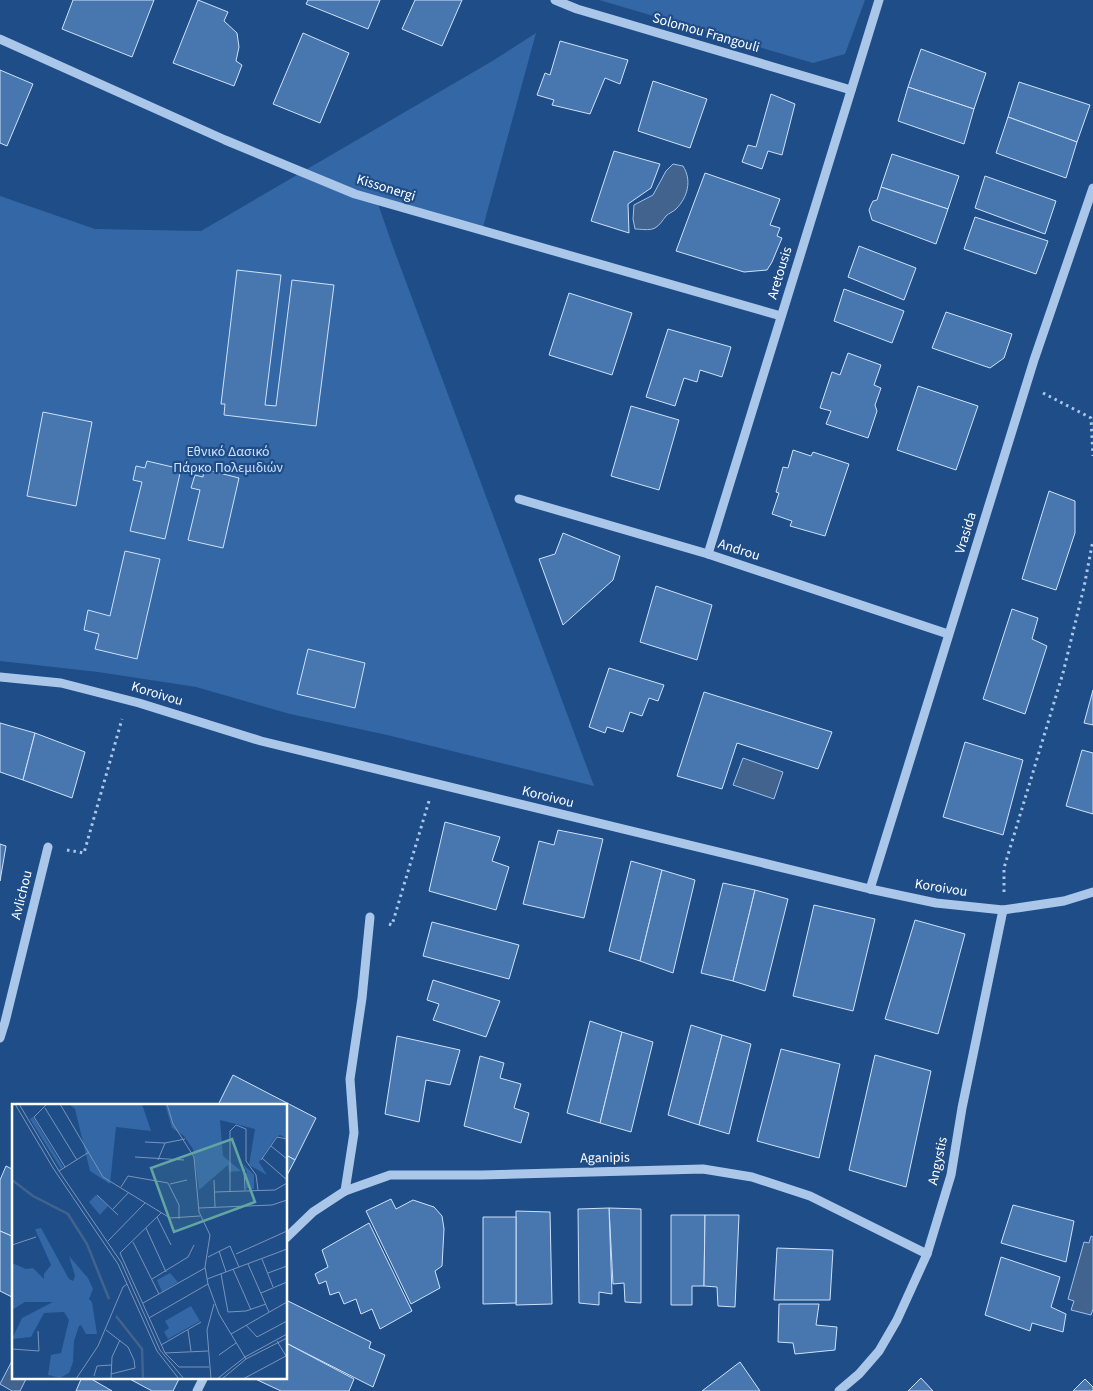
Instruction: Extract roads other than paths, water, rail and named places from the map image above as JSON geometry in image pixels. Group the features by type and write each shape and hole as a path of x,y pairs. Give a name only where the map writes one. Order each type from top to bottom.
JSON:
{"street":[{"name":"Solomou Frangouli","path":"555,0 577,9 851,90"},
{"name":"Aretousis","path":"708,554 879,0"},
{"name":"Kissonergi","path":"0,39 225,140 356,194 781,316"},
{"name":"Vrasida","path":"870,888 1027,384 1093,188"},
{"name":"Androu","path":"520,499 708,554 948,634"},
{"name":"Koroivou","path":"0,677 61,683 128,700 261,741 936,903 1003,910 1064,901 1093,892"},
{"name":"Avlichou","path":"0,1038 48,847"},
{"name":"Angystis","path":"839,1391 859,1374 879,1351 897,1320 927,1254 951,1175 962,1108 1003,910"},
{"path":"345,1191 354,1133 350,1079 362,998 370,917"},
{"name":"Aganipis","path":"288,1236 313,1212 345,1191 390,1175 482,1175 703,1169 752,1177 810,1196 927,1254"},
{"path":"196,1391 203,1378"}],"park label":[{"name":"Εθνικό Δασικό Πάρκο Πολεμιδιών","path":"228,460"}]}
